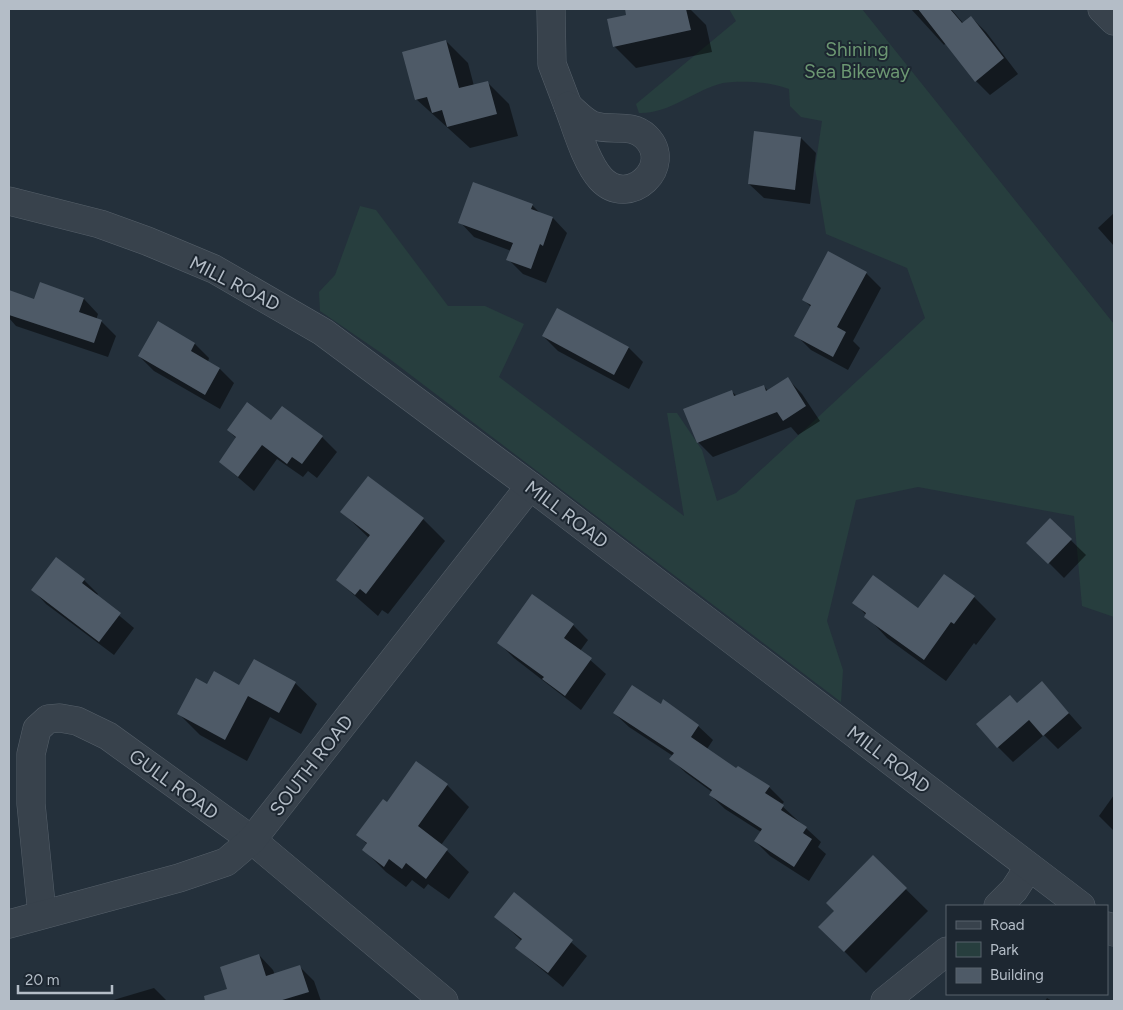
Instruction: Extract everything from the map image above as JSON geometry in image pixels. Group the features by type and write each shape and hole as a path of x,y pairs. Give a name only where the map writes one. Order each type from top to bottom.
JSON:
{"street":[{"path":"551,9 552,64 568,106"},
{"path":"1102,9 1114,21"},
{"name":"MILL ROAD","path":"9,201 100,224 147,241 214,269 323,332 530,486 1080,905"},
{"name":"SOUTH ROAD","path":"9,924 179,878 226,862 252,840 530,486"},
{"name":"GULL ROAD","path":"42,914 31,804 32,754 37,730 48,719 60,718 77,721 108,736 252,840 444,1001"},
{"path":"999,905 1014,890 1029,868"},
{"path":"885,1001 946,952"}],"green space":[{"name":"Shining Sea Bikeway","path":"729,9 862,9 1114,324 1114,617 1082,606 1074,516 918,487 856,500 827,621 843,670 841,702 387,357 320,311 319,292 335,275 360,206 376,210 448,306 485,306 524,324 499,377 684,516 667,413 677,413 702,450 717,501 736,493 925,318 907,268 826,234 815,168 822,121 801,117 790,106 789,89 757,82 723,83 712,86 661,110 639,113 636,104 736,21"}],"building":[{"path":"625,9 686,9 691,30 613,47 607,19 626,15"},
{"path":"918,9 950,9 962,23 971,16 1004,58 975,82"},
{"path":"446,40 459,88 488,81 497,114 447,127 442,110 432,113 427,97 415,100 402,52"},
{"path":"754,131 801,137 795,190 748,184"},
{"path":"473,182 533,204 531,209 553,217 543,246 540,244 531,269 506,260 513,243 458,223"},
{"path":"828,251 867,272 837,327 846,332 833,357 794,336 811,305 802,300"},
{"path":"40,282 84,298 79,312 102,320 94,343 9,315 9,290 34,299"},
{"path":"557,308 629,347 614,375 542,336"},
{"path":"158,321 195,343 191,351 220,368 205,395 138,356"},
{"path":"788,377 806,406 783,421 777,412 697,443 683,409 732,390 734,396 764,385 766,391"},
{"path":"247,402 271,420 282,406 323,436 302,464 292,457 287,464 262,445 238,477 219,462 236,437 227,430"},
{"path":"368,476 424,518 366,594 360,589 355,595 336,580 370,535 340,512"},
{"path":"1050,518 1072,539 1048,564 1026,543"},
{"path":"56,557 85,579 82,583 121,613 99,642 31,590"},
{"path":"944,574 975,596 954,624 951,622 924,660 864,617 866,613 852,603 873,575 918,608"},
{"path":"532,594 574,624 564,638 592,658 565,696 542,679 544,677 497,643"},
{"path":"254,659 296,682 279,713 248,696 225,740 177,714 196,678 207,684 214,671 239,685"},
{"path":"1042,681 1069,713 1043,736 1029,720 997,748 976,724 1010,695 1017,703"},
{"path":"632,685 661,704 663,699 699,725 691,737 736,768 738,766 770,786 765,793 784,805 781,810 807,827 803,833 812,839 794,867 754,841 762,829 709,795 712,790 669,759 674,753 613,713"},
{"path":"416,761 448,784 418,826 448,849 426,879 406,863 402,869 389,859 384,867 362,850 367,843 356,835 383,799 387,802"},
{"path":"873,855 907,888 844,952 818,927 834,911 826,903"},
{"path":"514,892 573,940 548,973 515,948 522,939 494,917"},
{"path":"259,954 266,976 300,965 309,992 279,1001 205,1001 204,996 227,989 220,967"}]}
